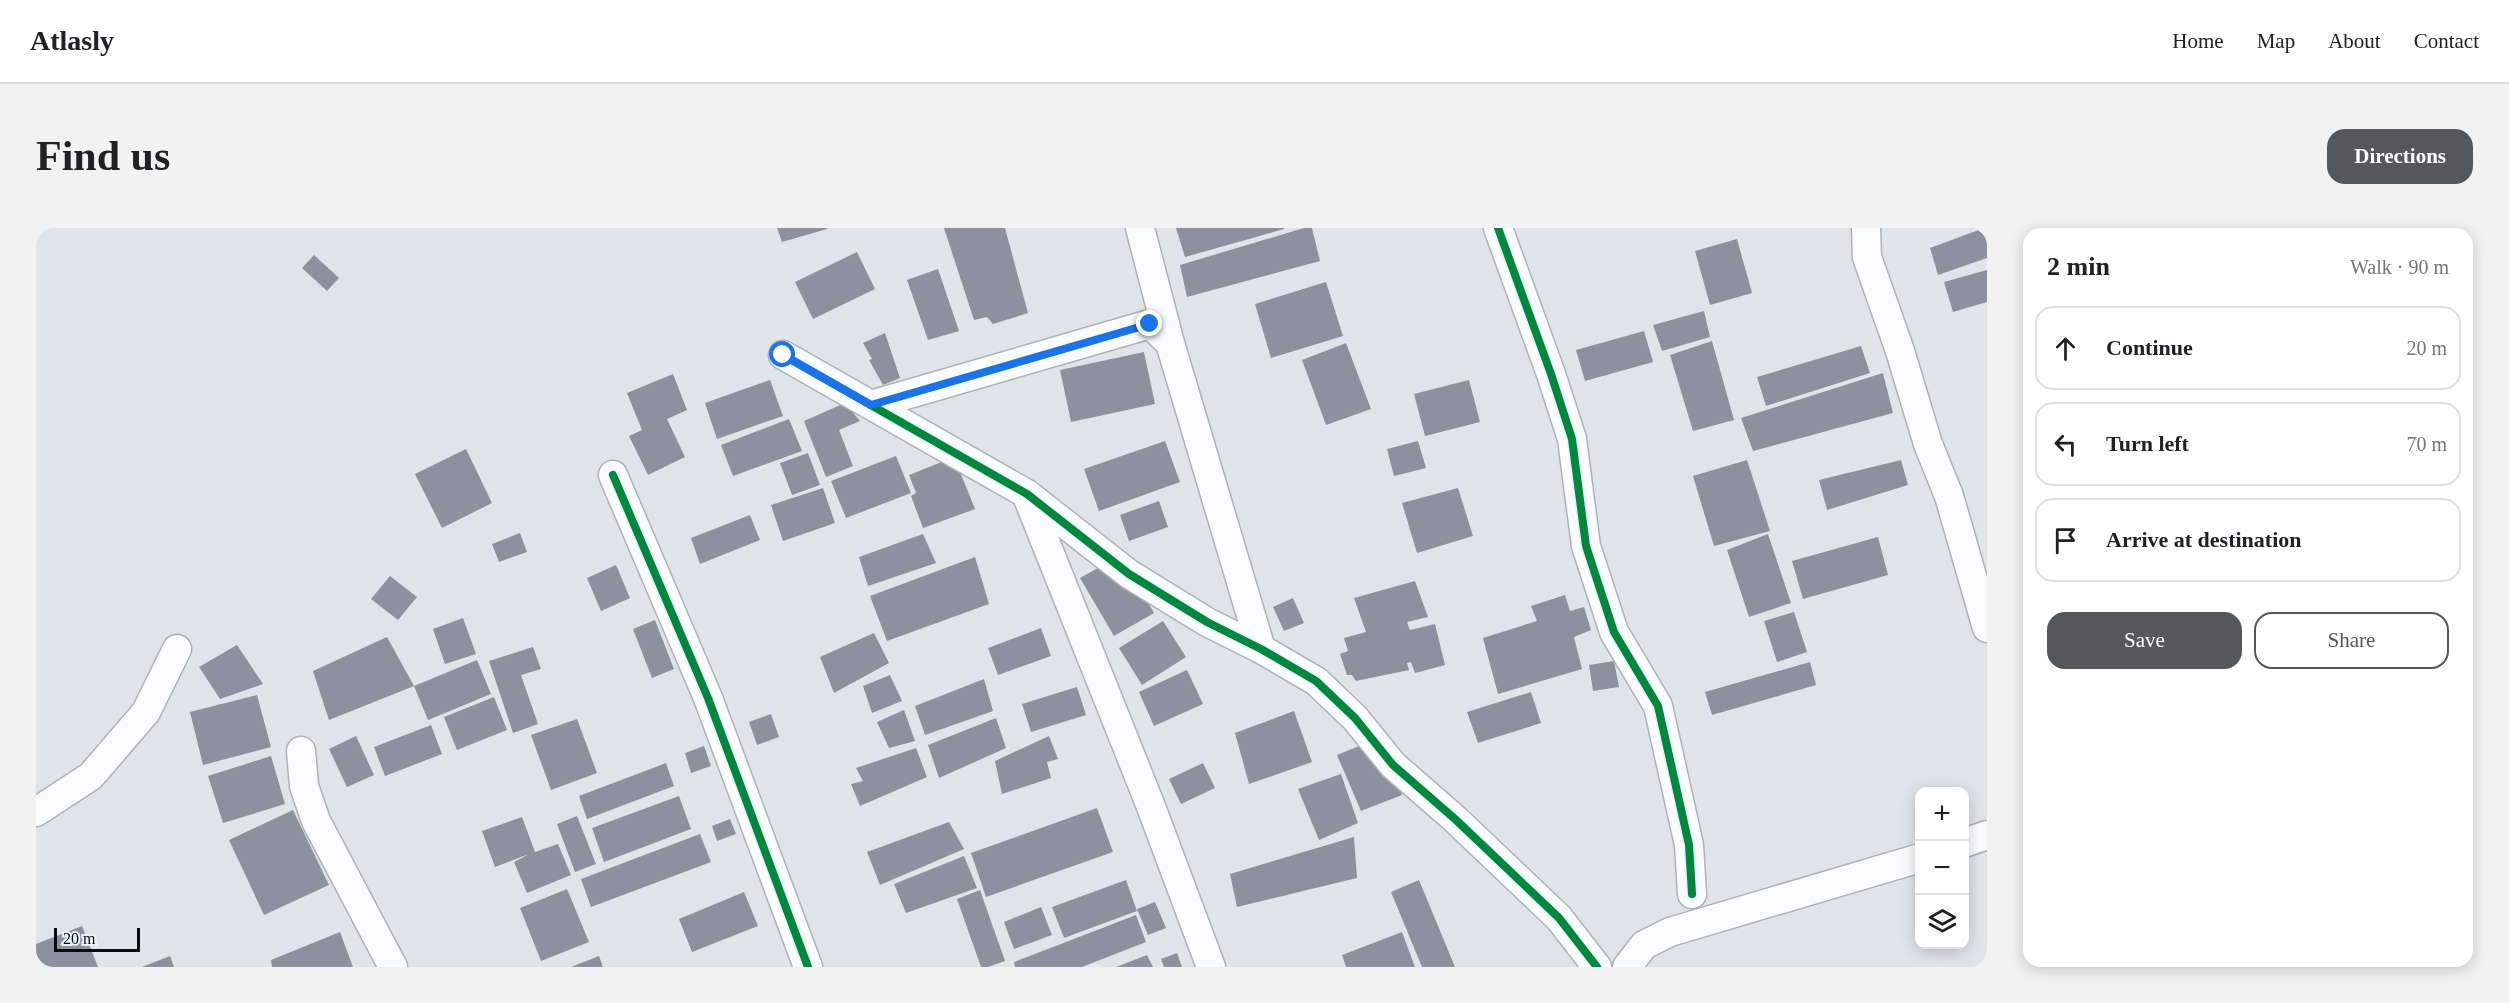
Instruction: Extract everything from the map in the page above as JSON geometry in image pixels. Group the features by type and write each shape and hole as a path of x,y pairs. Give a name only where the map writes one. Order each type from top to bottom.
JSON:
{"street":[{"path":"1140,228 1170,343 1261,649"},
{"path":"1498,228 1572,439 1586,546 1614,632 1658,706 1689,845 1692,894 1670,932"},
{"path":"1866,228 1867,257 1900,351 1928,444 1949,496 1987,628"},
{"path":"871,405 1150,324 1170,343"},
{"path":"783,355 1027,494 1129,574 1207,622 1261,649 1316,681 1355,718 1393,765 1455,819 1559,918 1597,967"},
{"path":"613,475 708,698 807,967"},
{"path":"1027,494 1150,804 1210,967"},
{"path":"36,812 91,776 146,712 177,649"},
{"path":"301,751 304,786 316,821 393,967"},
{"path":"1969,842 1987,836"},
{"path":"1627,967 1644,945 1670,932 1726,913 1915,860"},
{"path":"1692,894 1726,913"}],"building":[{"path":"777,228 827,228 827,229 782,242"},
{"path":"944,228 1005,228 1028,313 993,324 987,317 974,320"},
{"path":"1176,228 1284,228 1284,229 1185,257"},
{"path":"1304,228 1312,228 1320,261 1187,297 1180,265"},
{"path":"1987,228 1987,258 1938,275 1930,248"},
{"path":"1737,239 1752,293 1710,305 1695,251"},
{"path":"857,252 875,289 813,319 795,282"},
{"path":"314,255 339,278 327,291 302,268"},
{"path":"938,269 959,331 928,340 907,280"},
{"path":"1987,270 1987,302 1953,312 1944,282"},
{"path":"1326,282 1343,336 1271,358 1255,304"},
{"path":"1704,311 1710,337 1662,351 1653,325"},
{"path":"1644,331 1653,362 1585,381 1576,350"},
{"path":"885,333 900,378 883,385 869,360 872,359 863,343"},
{"path":"1712,341 1734,420 1693,431 1670,355"},
{"path":"1346,343 1371,409 1326,425 1302,360"},
{"path":"1861,346 1870,373 1766,406 1757,377"},
{"path":"1144,352 1155,404 1071,422 1060,370"},
{"path":"1883,373 1893,413 1753,451 1741,418"},
{"path":"673,374 687,410 667,419 685,457 648,475 629,436 642,430 627,393"},
{"path":"770,380 783,416 717,439 705,403"},
{"path":"1469,380 1480,422 1425,436 1414,394"},
{"path":"845,403 860,421 839,430 853,466 826,477 804,421"},
{"path":"789,419 802,451 733,476 721,445"},
{"path":"1165,441 1180,482 1099,511 1084,469"},
{"path":"1418,441 1426,468 1394,476 1387,449"},
{"path":"466,449 492,503 442,528 415,474"},
{"path":"808,453 820,485 792,495 780,463"},
{"path":"896,456 911,493 846,518 831,481"},
{"path":"954,457 975,509 923,528 911,496 916,493 909,475"},
{"path":"1747,460 1770,531 1714,546 1693,476"},
{"path":"1901,460 1908,485 1827,510 1819,480"},
{"path":"823,488 835,523 783,541 771,505"},
{"path":"1458,488 1473,536 1417,553 1402,503"},
{"path":"1159,501 1168,527 1129,541 1120,515"},
{"path":"750,515 760,540 700,564 691,538"},
{"path":"520,533 527,552 499,562 492,544"},
{"path":"923,534 936,563 868,586 859,557"},
{"path":"1768,534 1791,603 1749,617 1727,550"},
{"path":"1878,537 1888,575 1803,599 1792,561"},
{"path":"1121,555 1154,613 1114,636 1080,578"},
{"path":"975,557 989,604 887,641 870,596"},
{"path":"616,565 630,598 601,611 587,578"},
{"path":"390,576 417,597 398,620 371,599"},
{"path":"1415,581 1428,617 1407,622 1410,630 1435,624 1445,665 1415,673 1411,662 1407,663 1409,670 1356,681 1352,675 1347,675 1340,654 1348,651 1344,638 1366,632 1354,598"},
{"path":"1565,595 1570,611 1584,607 1591,630 1574,637 1582,669 1498,694 1483,638 1537,621 1531,606"},
{"path":"1293,598 1304,623 1284,631 1273,607"},
{"path":"1794,612 1807,652 1777,662 1764,621"},
{"path":"463,618 476,654 445,664 433,629"},
{"path":"655,620 674,669 652,678 633,629"},
{"path":"1163,621 1186,657 1142,685 1119,648"},
{"path":"1041,628 1051,656 998,675 988,648"},
{"path":"874,633 889,663 834,693 820,657"},
{"path":"387,637 414,686 329,720 313,671"},
{"path":"237,645 263,684 220,699 199,667"},
{"path":"533,647 541,669 521,675 538,724 513,733 489,661"},
{"path":"477,660 491,694 428,720 414,686"},
{"path":"1614,661 1619,687 1593,691 1589,665"},
{"path":"1810,662 1816,685 1712,715 1705,692"},
{"path":"1187,670 1203,704 1154,726 1139,692"},
{"path":"890,675 902,701 872,713 863,686"},
{"path":"984,679 993,711 925,735 915,706"},
{"path":"1077,687 1086,715 1031,732 1022,704"},
{"path":"1531,692 1541,723 1478,743 1467,712"},
{"path":"257,695 271,747 203,765 190,712"},
{"path":"494,697 507,730 457,750 444,717"},
{"path":"904,710 915,741 889,748 877,722"},
{"path":"1294,711 1312,762 1249,784 1235,733"},
{"path":"771,714 779,737 757,745 749,722"},
{"path":"996,718 1006,748 939,778 928,745"},
{"path":"577,719 597,773 551,790 531,735"},
{"path":"431,725 442,754 385,776 374,747"},
{"path":"356,736 374,775 347,787 329,749"},
{"path":"1049,736 1058,759 1047,762 1051,778 1002,794 995,761"},
{"path":"1379,738 1402,795 1361,811 1337,755"},
{"path":"704,746 711,766 691,773 685,753"},
{"path":"916,748 927,777 860,806 851,784 863,781 856,768"},
{"path":"271,756 285,804 223,823 208,776"},
{"path":"666,763 674,786 587,819 579,796"},
{"path":"1203,763 1215,788 1181,804 1169,779"},
{"path":"1341,774 1358,823 1319,840 1298,789"},
{"path":"679,796 691,829 604,862 592,828"},
{"path":"1097,808 1113,852 986,897 971,853"},
{"path":"293,810 329,885 264,915 229,840"},
{"path":"577,816 596,864 575,872 557,824"},
{"path":"522,817 535,852 558,844 571,875 527,893 514,862 529,854 495,867 482,831"},
{"path":"730,819 736,834 717,841 712,826"},
{"path":"949,822 964,849 880,885 867,852"},
{"path":"700,834 711,862 591,907 581,879"},
{"path":"1354,837 1357,878 1237,907 1230,874"},
{"path":"964,856 977,888 906,913 894,884"},
{"path":"1126,880 1137,911 1064,938 1052,907"},
{"path":"1419,880 1455,967 1422,967 1391,892"},
{"path":"567,889 589,942 541,961 520,908"},
{"path":"980,890 1005,961 988,967 981,967 957,899"},
{"path":"744,892 758,926 692,952 679,919"},
{"path":"1155,902 1166,928 1148,935 1137,909"},
{"path":"1041,907 1052,935 1014,949 1004,922"},
{"path":"1136,915 1146,942 1082,967 1015,967 1014,962"},
{"path":"82,926 98,967 41,967 36,955 36,944"},
{"path":"340,932 353,967 272,967 271,960"},
{"path":"1402,932 1415,967 1346,967 1342,955"},
{"path":"1177,953 1182,967 1164,967 1161,959"},
{"path":"1147,955 1153,967 1116,967"},
{"path":"170,956 174,967 142,967"},
{"path":"599,956 603,967 571,967"}],"cycle path":[{"path":"1498,228 1572,439 1586,546 1614,632 1658,706 1689,845 1692,894"},
{"path":"783,355 1027,494 1129,574 1207,622 1261,649 1316,681 1355,718 1393,765 1455,819 1559,918 1597,967"},
{"path":"613,475 708,698 808,967"}],"route":[{"path":"783,355 871,405 1150,324"}]}
